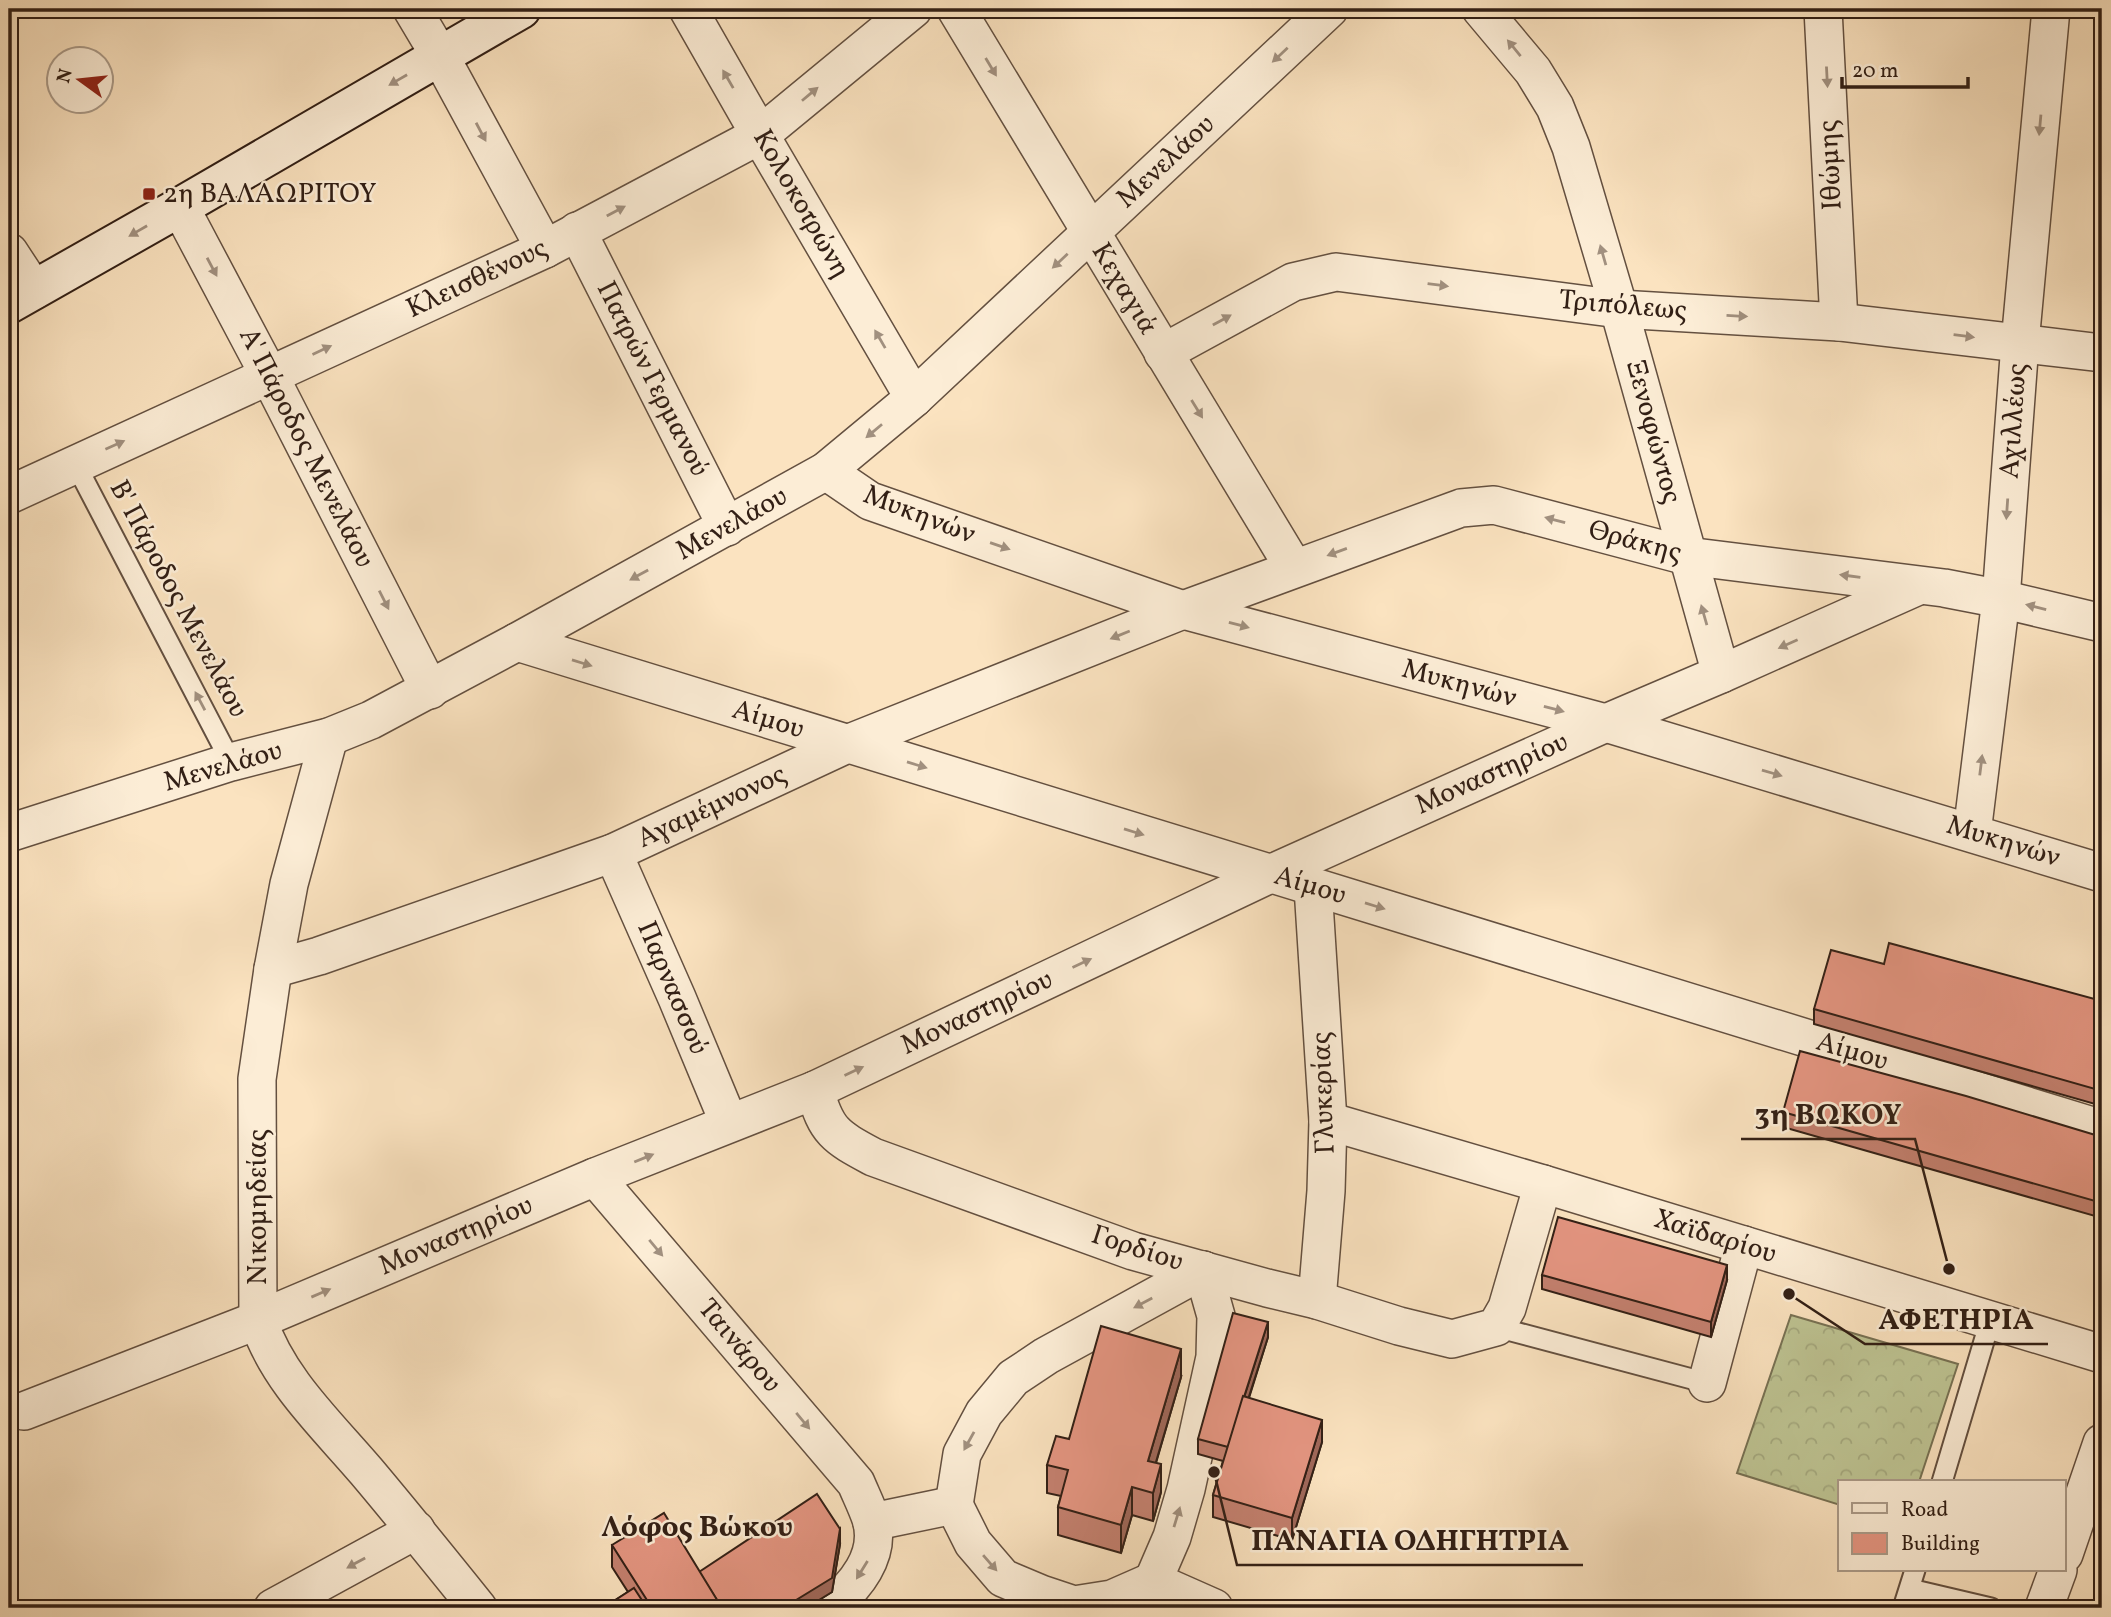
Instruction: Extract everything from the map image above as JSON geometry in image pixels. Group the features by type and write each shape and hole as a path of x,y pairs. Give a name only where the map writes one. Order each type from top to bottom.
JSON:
{"street":[{"path":"412,9 545,248"},
{"path":"9,252 21,297 521,9"},
{"name":"Κολοκοτρώνη","path":"688,9 914,398"},
{"name":"Κλεισθένους","path":"9,495 545,248 760,135 913,9"},
{"name":"Κεχαγιά","path":"956,9 1294,568"},
{"name":"Μενελάου","path":"9,834 232,762 329,737 371,720 825,471 914,398 1329,9"},
{"name":"Ξενοφώντος","path":"1481,9 1533,71 1555,107 1571,147 1721,674"},
{"name":"Ιθώμης","path":"1823,9 1839,322"},
{"name":"Αχιλλέως","path":"1972,833 2001,599 2020,343 2051,9"},
{"name":"Α' Πάροδος Μενελάου","path":"180,207 430,690"},
{"name":"Πατρών Γερμανού","path":"578,231 727,527"},
{"name":"Τριπόλεως","path":"1163,353 1293,282 1336,272 1619,309 1839,322 2102,353"},
{"name":"Μυκηνών","path":"825,471 870,501 1183,610 1606,723 2102,873"},
{"name":"Θράκης","path":"1183,610 1461,508 1494,505 1687,556 1944,588 2102,623"},
{"name":"Μοναστηρίου","path":"24,1411 258,1320 595,1177 815,1090 1270,874 1918,586"},
{"name":"Αγαμέμνονος","path":"273,969 319,956 613,853 847,744 1183,610"},
{"name":"Αίμου","path":"517,642 2102,1129"},
{"name":"Νικομηδείας","path":"329,737 289,884 257,1079 258,1320 266,1343 288,1381 416,1530 478,1608"},
{"name":"Παρνασσού","path":"613,853 729,1123"},
{"name":"Γλυκερίας","path":"1313,887 1328,1121 1326,1191 1317,1300"},
{"name":"Γορδίου","path":"815,1090 822,1116 842,1141 873,1157 1133,1251 1452,1339 1496,1327"},
{"name":"Χαϊδαρίου","path":"1328,1121 2102,1354"},
{"name":"Ταινάρου","path":"595,1177 856,1483 872,1521"},
{"path":"1496,1327 1507,1308 1543,1184"},
{"path":"1707,1383 1744,1245"},
{"path":"1203,1270 1216,1316 1215,1357 1186,1489 1172,1537 1153,1581 1112,1600 1074,1605 1003,1578 973,1543 954,1505 962,1454 984,1413 1013,1378 1046,1356 1203,1270"},
{"path":"2066,1548 2102,1443"},
{"path":"828,1608 840,1599 863,1572 874,1549 872,1521 954,1505"},
{"path":"273,1608 416,1530"},
{"path":"2044,1608 2057,1572"},
{"path":"1153,1581 1214,1608"}],"lane":[{"name":"Β' Πάροδος Μενελάου","path":"75,463 232,762"},
{"path":"1942,1480 1990,1321"},
{"path":"1496,1327 1707,1383"},
{"path":"1903,1608 1912,1579 1991,1608"}],"green space":[{"path":"1791,1315 1958,1364 1920,1480 1838,1480 1838,1504 1737,1473"}],"building":[{"path":"1889,943 2102,1001 2102,1091 1814,1009 1831,950 1884,964"},
{"path":"1800,1051 1966,1096 2102,1137 2102,1203 1783,1112"},
{"path":"1558,1217 1727,1265 1711,1322 1542,1275"},
{"path":"1233,1313 1268,1322 1228,1447 1198,1439"},
{"path":"1101,1326 1181,1349 1148,1461 1161,1464 1153,1493 1132,1487 1121,1525 1058,1507 1068,1470 1047,1465 1056,1436 1069,1439"},
{"path":"1243,1396 1322,1420 1292,1518 1213,1495"},
{"path":"817,1494 840,1529 832,1578 783,1608 722,1608 699,1572"},
{"path":"664,1513 722,1608 652,1608 612,1545"},
{"path":"634,1588 647,1608 603,1608"}],"place":[{"name":"2η ΒΑΛΑΩΡΙΤΟΥ","path":"149,194"},
{"name":"3η ΒΩΚΟΥ","path":"1949,1269"},
{"name":"ΑΦΕΤΗΡΙΑ","path":"1789,1294"},
{"name":"ΠΑΝΑΓΙΑ ΟΔΗΓΗΤΡΙΑ","path":"1214,1472"}],"district":[{"name":"Λόφος Βώκου","path":"697,1528"}]}
